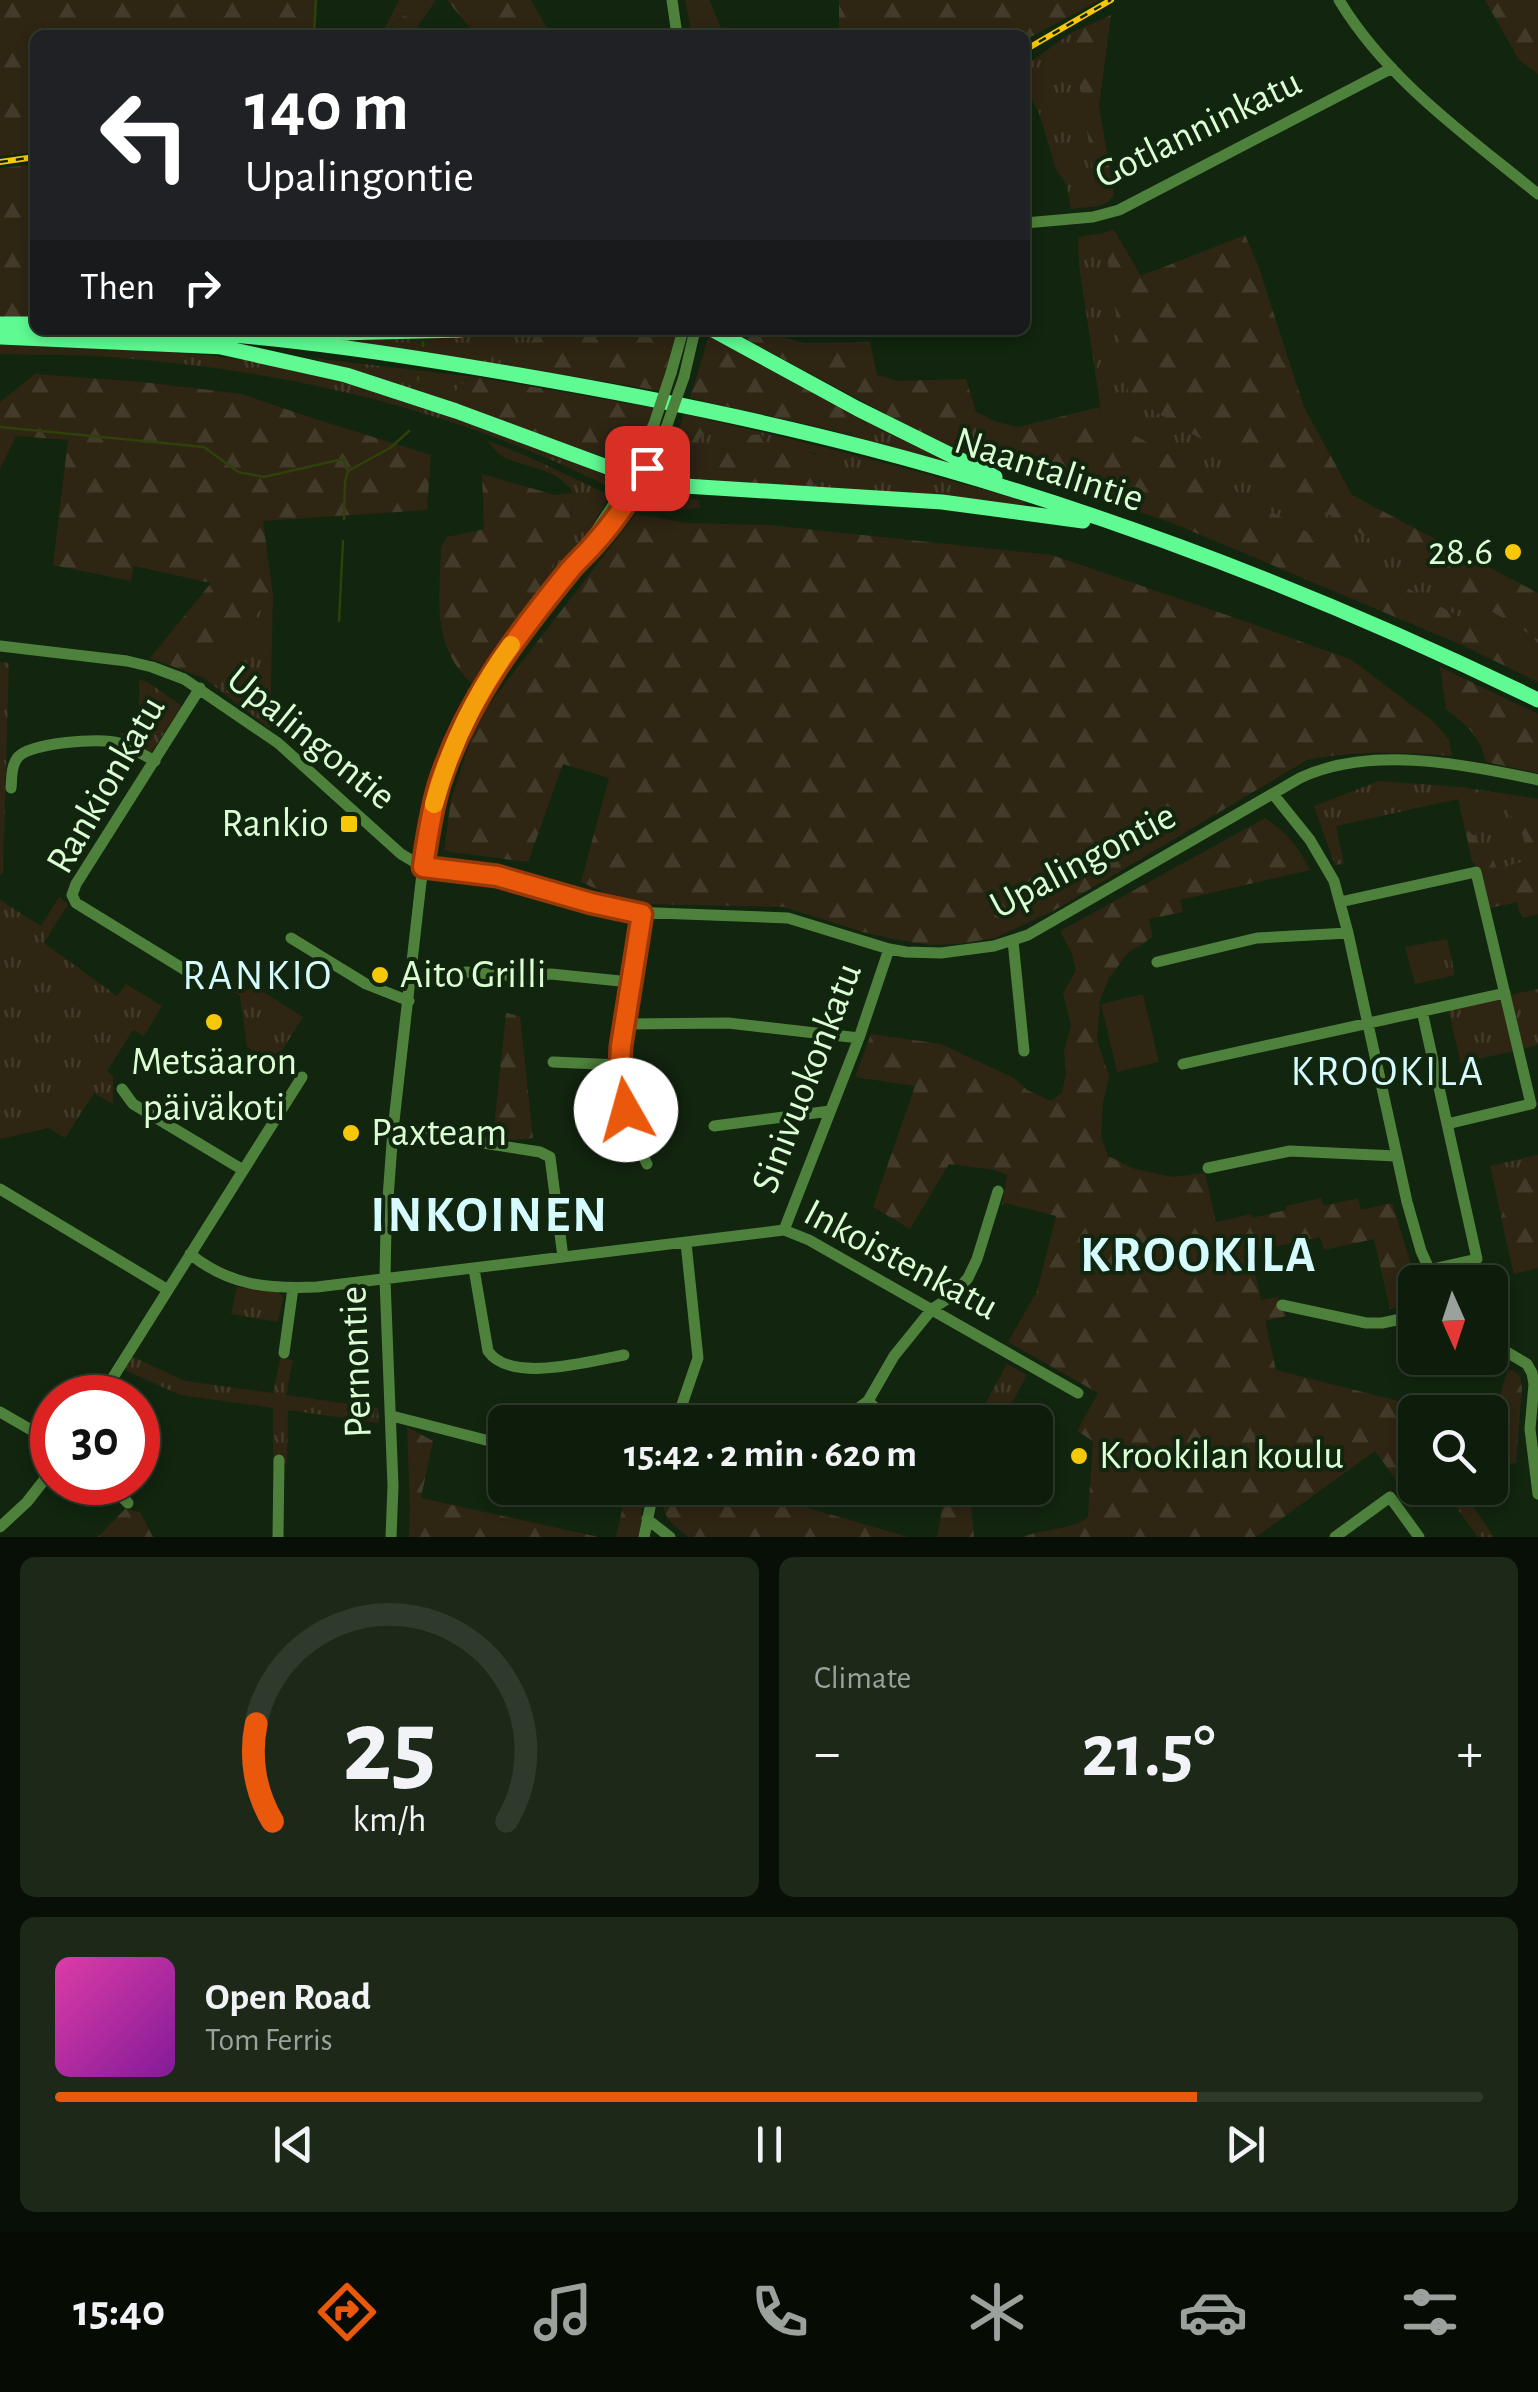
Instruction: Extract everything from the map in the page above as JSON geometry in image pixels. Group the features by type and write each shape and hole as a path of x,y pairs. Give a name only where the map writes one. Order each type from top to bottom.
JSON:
{"main road":[{"path":"0,324 30,324"},
{"name":"Naantalintie","path":"249,335 426,358 647,397 870,449 1030,495 1232,566 1538,700"},
{"path":"722,335 858,409 1030,495"},
{"name":"Naantalintie","path":"0,337 216,346 518,374"},
{"path":"216,346 362,380 653,484 955,504 1122,527"}],"street":[{"path":"672,0 676,30"},
{"path":"1339,0 1392,68 1424,100 1538,194"},
{"name":"Gotlanninkatu","path":"1030,223 1092,217 1119,210 1392,68"},
{"name":"Pernontie","path":"678,375 682,335"},
{"name":"Pernontie","path":"391,1537 386,1225 423,867 439,785 487,681 634,477 660,426 694,335"},
{"name":"Upalingontie","path":"0,646 127,661 164,671 200,688 278,743 397,851 423,867 497,876 642,914 788,918 906,952 941,953 1012,941 1045,926 1318,770 1368,761 1476,767 1538,780"},
{"name":"Rankionkatu","path":"190,973 76,903 72,894 200,688"},
{"path":"11,788 16,760 32,748 109,741 154,762"},
{"path":"1274,794 1327,866 1340,902 1396,1156 1427,1265"},
{"path":"1340,902 1476,872 1531,1104 1447,1124"},
{"path":"642,914 620,1065 631,1129 647,1164"},
{"path":"1157,962 1256,938 1348,934"},
{"path":"291,938 366,984 409,1001"},
{"path":"1012,941 1024,1051"},
{"name":"Sinivuokonkatu","path":"784,1230 859,1038 889,949"},
{"path":"466,972 551,974 630,982"},
{"path":"1183,1064 1504,993"},
{"path":"1422,1011 1477,1260 1463,1265"},
{"path":"625,1024 728,1023 859,1038"},
{"path":"553,1062 620,1065"},
{"path":"114,1375 302,1076"},
{"path":"122,1089 133,1104 243,1170"},
{"path":"714,1126 830,1111"},
{"path":"428,1129 470,1142 540,1152 550,1157 562,1257"},
{"path":"1208,1168 1290,1151 1396,1156"},
{"path":"0,1189 168,1290"},
{"path":"863,1405 894,1356 932,1310 968,1278 998,1191"},
{"name":"Inkoistenkatu","path":"190,1254 232,1280 293,1288 784,1230 809,1240 1078,1393"},
{"path":"682,1405 698,1358 686,1243"},
{"path":"474,1268 488,1352 496,1361 539,1368 624,1355"},
{"path":"284,1354 293,1288"},
{"path":"1282,1305 1366,1323 1398,1320"},
{"path":"1508,1353 1527,1364 1532,1373 1530,1429 1538,1494"},
{"path":"868,1401 872,1405"},
{"path":"0,1412 30,1429"},
{"path":"392,1416 488,1441"},
{"path":"278,1537 279,1460"},
{"path":"1335,1537 1390,1496 1419,1537"},
{"path":"0,1527 30,1498"},
{"path":"644,1537 650,1505"},
{"path":"647,1519 670,1537"}],"green space":[{"path":"0,0 316,0 314,30 30,30 30,153 0,156"},
{"path":"399,0 422,0 387,30 384,30"},
{"path":"422,0 436,0 415,30 388,30"},
{"path":"447,0 531,0 548,30 472,30"},
{"path":"685,0 709,0 722,30 691,30"},
{"path":"839,0 1100,0 1030,37 1030,30 839,30"},
{"path":"1485,0 1538,0 1538,74 1519,60"},
{"path":"1111,15 1099,106 1114,195 1099,206 1071,33"},
{"path":"1071,33 1099,206 1071,209 1067,186 1056,169 1030,95 1030,62"},
{"path":"30,165 30,318 0,317 0,168"},
{"path":"1114,230 1141,276 1245,235 1304,407 1352,495 1538,593 1538,639 1129,396 1103,233"},
{"path":"1103,233 1130,396 1538,639 1538,661 1102,417 1078,237"},
{"path":"536,335 530,349 532,369 325,341"},
{"path":"536,335 676,335 660,391 532,369 530,344"},
{"path":"738,335 782,335 804,343 870,342 877,375 898,381 966,379 976,412 1018,427 1100,407 1102,417 1538,661 1538,682 1464,646 1170,522 1048,478 955,451"},
{"path":"709,336 863,419 866,427 857,433 841,432 690,398"},
{"path":"0,345 207,355 347,381 546,450 605,475 611,488 495,437 373,399 185,364 0,354"},
{"path":"312,358 476,377 465,380 458,408"},
{"path":"35,374 242,394 431,455 427,510 263,521 273,596 210,664 204,678 150,658 211,583 134,566 131,581 53,565 68,440 16,436 0,469 0,402"},
{"path":"476,377 655,408 630,462 625,463 458,408 454,394 463,383"},
{"path":"856,413 949,463 820,427 850,434 867,425"},
{"path":"684,414 1025,501 1023,509 805,488 821,480 816,453 769,444 736,450 695,445"},
{"path":"684,414 705,429 696,445 735,450 746,436 761,434 769,444 827,457 829,472 805,488 661,477"},
{"path":"486,440 609,495 579,546 540,590 572,514 573,493 559,478 503,457"},
{"path":"482,474 555,495 573,493 571,516 551,568 520,620 472,684 449,653 443,637 439,603 441,547 447,537 484,529"},
{"path":"652,491 699,500 700,507 671,510 642,504"},
{"path":"636,514 687,523 769,525 1052,555 1352,660 1434,722 1449,740 1452,756 1380,753 1307,760 1053,911 995,938 958,944 930,945 893,939 784,907 644,904 617,898 581,882 609,778 563,764 528,862 444,851 451,800 477,720"},
{"path":"273,596 270,729 204,678 210,664"},
{"path":"0,662 9,663 0,876"},
{"path":"1440,667 1538,714 1538,773 1486,762 1472,732 1446,709"},
{"path":"139,680 182,706 150,754 118,733 139,732"},
{"path":"1379,781 1461,787 1538,799 1538,914 1522,918 1517,902 1490,908 1478,868 1472,861 1458,799 1336,826 1344,864 1335,865 1314,806"},
{"path":"1478,790 1538,799 1538,914 1522,918 1517,902 1490,908 1478,868 1472,861 1465,828 1488,848 1497,869 1525,861 1525,848 1514,818"},
{"path":"1265,818 1301,854 1310,870 1180,900 1183,912 1149,919 1153,937 1128,953 1109,978 1100,1000 1097,1040 1109,1076 1101,1136 1108,1156 1135,1169 1173,1177 1205,1173 1216,1222 1251,1214 1252,1218 1321,1198 1323,1206 1358,1198 1361,1210 1392,1203 1411,1265 1398,1265 1398,1308 1390,1309 1374,1239 1324,1250 1320,1237 1251,1252 1261,1300 1278,1297 1286,1316 1265,1321 1276,1370 1398,1401 1398,1483 1375,1451 1256,1537 1023,1537 1073,1525 1088,1517 1093,1441 1077,1431 1098,1393 1008,1342 1037,1291 1056,1216 1002,1205 1007,1175 949,1164 910,1229 873,1207 915,1086 855,1077 871,1034 941,1044 1014,1078 1027,1090 1051,1101 1062,1092 1066,1074 1064,1051 1071,1025 1063,993 1076,971 1060,931"},
{"path":"59,897 68,904 44,943 117,996 126,984 162,1006 144,1036 133,1030 107,1071 113,1076 113,1104 94,1093 65,1138 49,1128 0,1139 0,900 41,926"},
{"path":"1447,939 1455,975 1415,984 1405,947"},
{"path":"228,978 248,991 252,985 303,1017 279,1055 298,1068 289,1077 247,1047 240,996 223,986"},
{"path":"1538,989 1538,1045 1522,1049 1509,995"},
{"path":"1143,994 1159,1062 1117,1072 1101,1004"},
{"path":"1502,997 1514,1051 1461,1063 1448,1009"},
{"path":"506,1013 520,1016 533,1138 493,1138"},
{"path":"1538,1155 1538,1268 1514,1274 1490,1166"},
{"path":"1538,1155 1538,1268 1514,1274 1501,1218 1509,1187 1523,1158"},
{"path":"237,1287 279,1292 283,1298 278,1322 231,1314"},
{"path":"133,1357 185,1381 273,1393 280,1358 293,1360 286,1395 378,1408 379,1423 288,1410 287,1464 273,1463 273,1408 180,1395 160,1386 160,1375 136,1375 125,1370"},
{"path":"1007,1364 1027,1375 1010,1405 984,1405"},
{"path":"1513,1370 1520,1376 1522,1388 1516,1463 1508,1464 1508,1395 1500,1395 1508,1371"},
{"path":"407,1427 433,1441 421,1498 599,1537 409,1537"},
{"path":"623,1505 641,1505 639,1537 616,1537"},
{"path":"664,1505 809,1505 808,1508 908,1537 688,1537 667,1516"},
{"path":"943,1505 971,1505 974,1537 937,1537"},
{"path":"1454,1505 1472,1505 1494,1537 1478,1537"},
{"path":"125,1509 140,1512 153,1537 98,1537"}],"waterway":[{"path":"314,30 316,0"},
{"path":"0,427 204,447 238,472 264,477 343,459 348,471 390,448 409,431"},
{"path":"344,519 348,471"},
{"path":"339,621 343,541"}],"railway":[{"path":"1030,47 1111,0"},
{"path":"0,162 30,158"}],"slow traffic":[{"path":"434,804 463,726 511,645"}],"place":[{"name":"28.6","path":"1513,552"},
{"name":"Rankio","path":"349,824"},
{"name":"Aito Grilli","path":"380,975"},
{"name":"Metsäaron päiväkoti","path":"214,1022"},
{"name":"Paxteam","path":"351,1133"},
{"name":"Krookilan koulu","path":"1079,1456"}],"district":[{"name":"RANKIO","path":"258,976"},
{"name":"KROOKILA","path":"1388,1072"},
{"name":"INKOINEN","path":"490,1216"},
{"name":"KROOKILA","path":"1199,1256"}],"route":[{"path":"626,1110 621,1046 642,914 521,881 423,867 439,785 476,699 533,617 598,541 647,468"}]}
